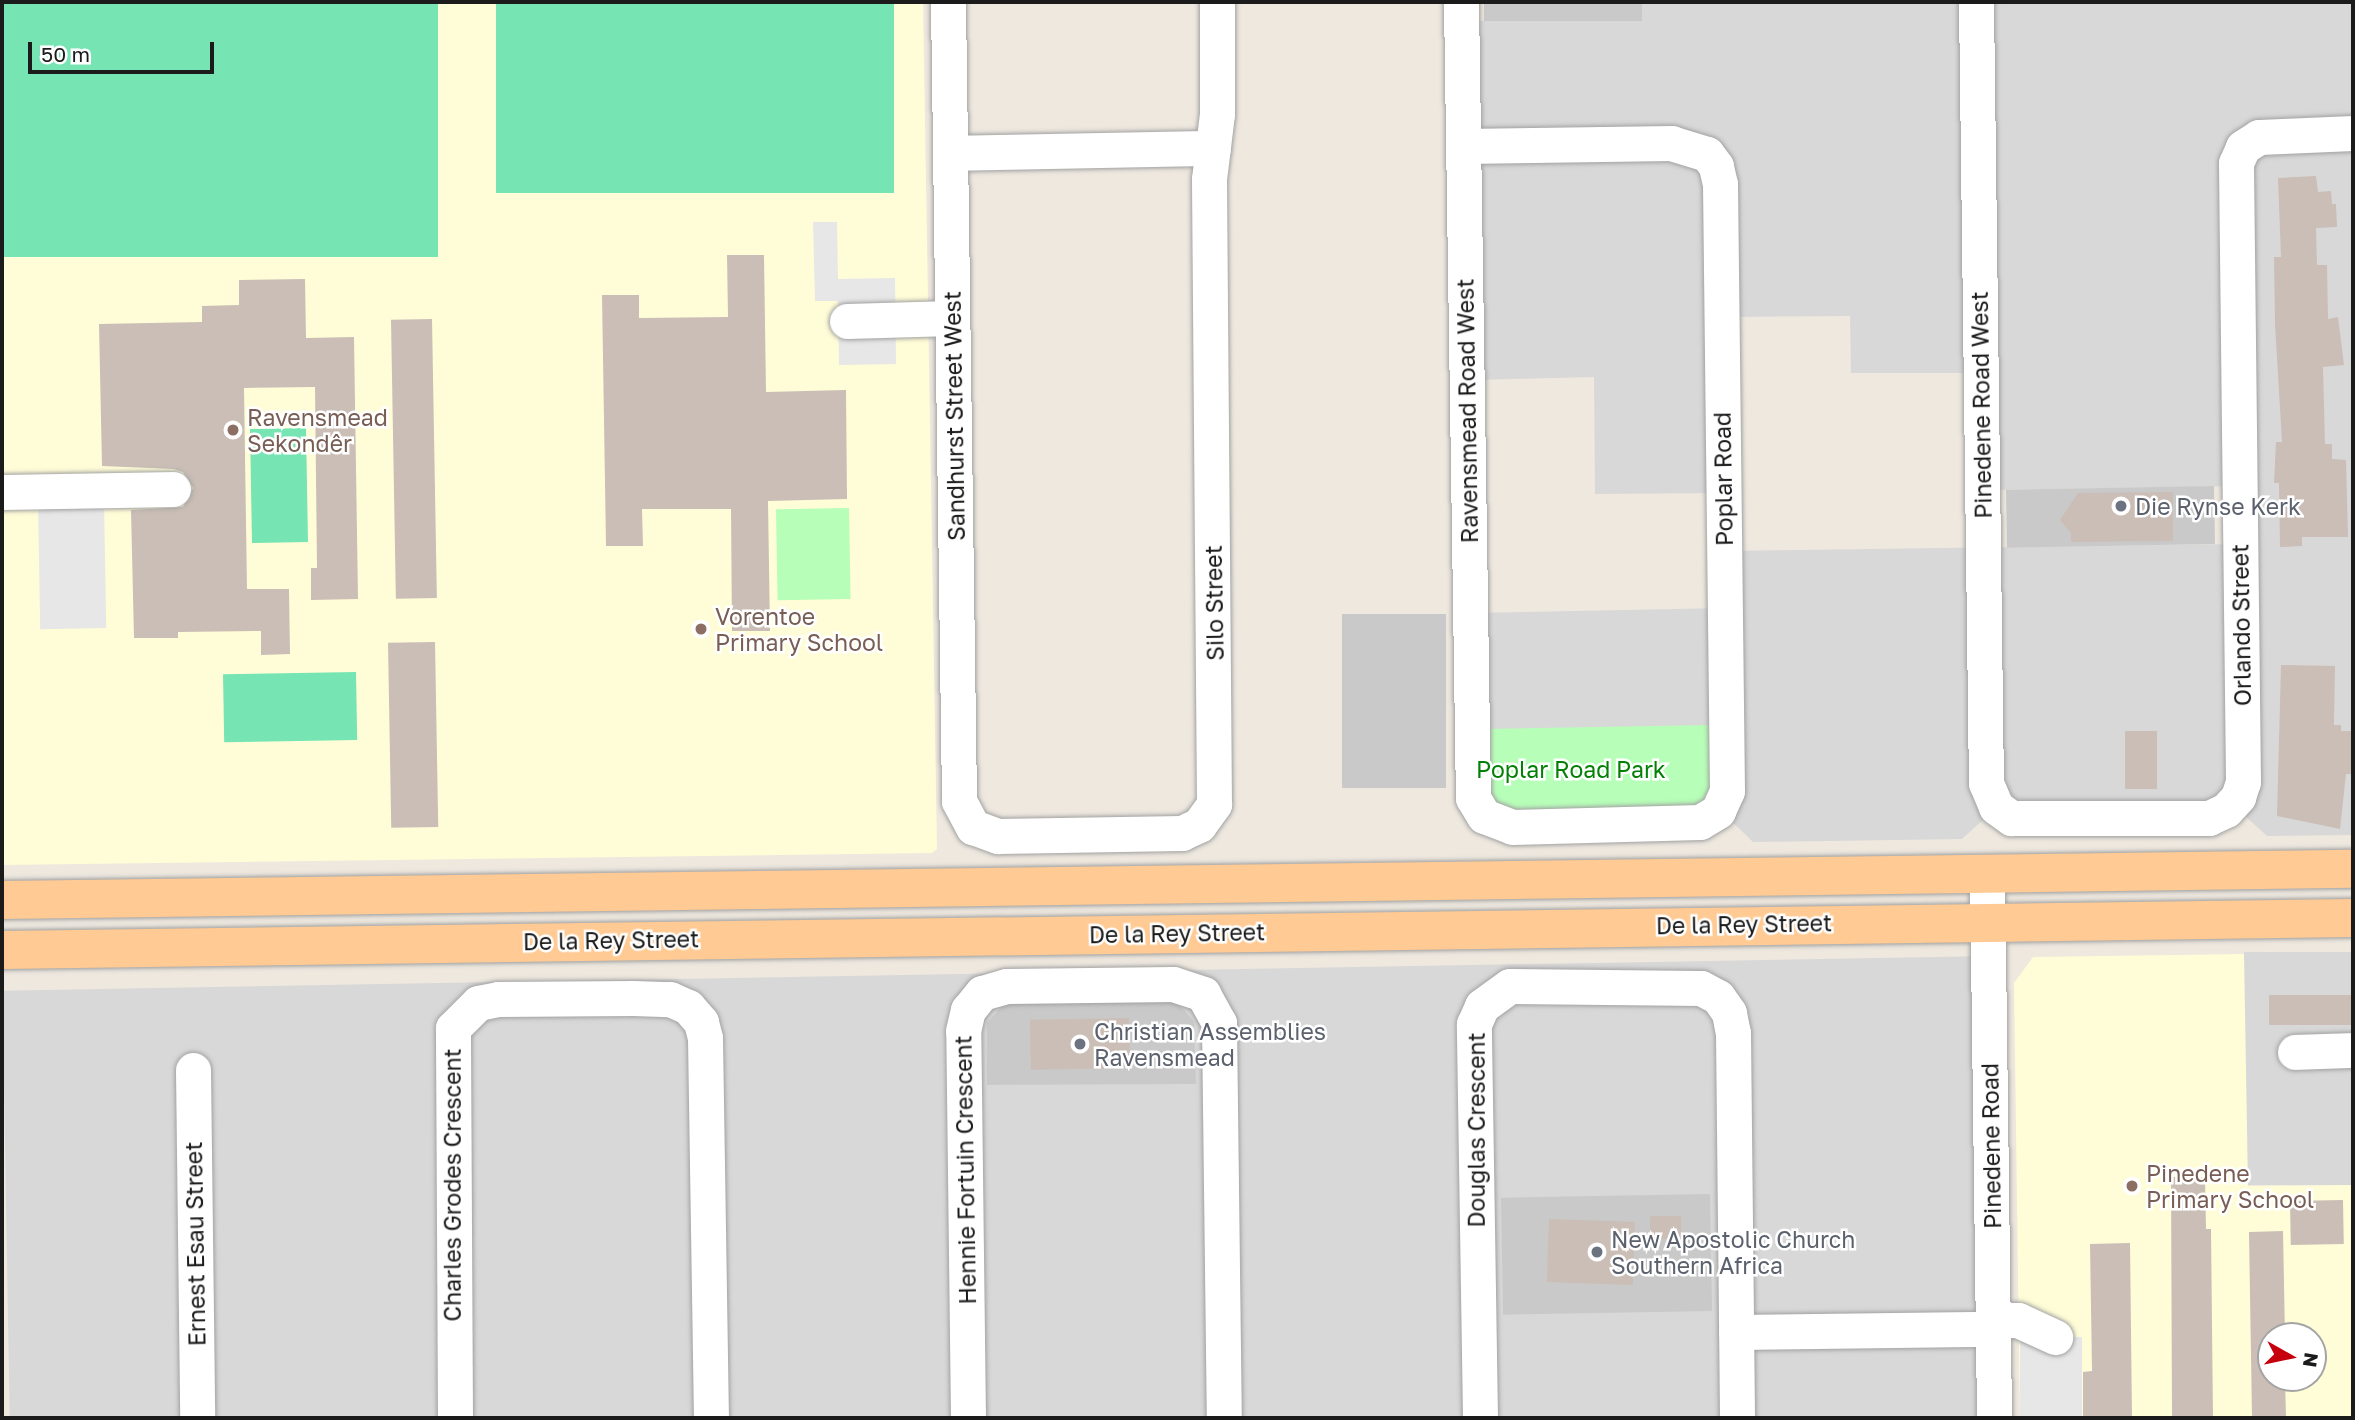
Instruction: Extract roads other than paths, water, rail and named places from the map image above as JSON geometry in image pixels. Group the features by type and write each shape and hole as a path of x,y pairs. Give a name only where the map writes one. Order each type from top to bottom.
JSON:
{"main road":[{"name":"De la Rey Street","path":"2,900 2353,869"},
{"name":"De la Rey Street","path":"2,950 1988,920 2353,918"}],"street":[{"name":"Sandhurst Street West","path":"947,2 959,801 973,827"},
{"name":"Silo Street","path":"973,827 998,836 1182,832 1199,825 1214,804 1209,179 1213,148 1217,2"},
{"name":"Ravensmead Road West","path":"1461,2 1472,787 1484,816"},
{"name":"Pinedene Road West","path":"1976,2 1986,783 1996,807"},
{"name":"Orlando Street","path":"1996,807 2020,820 2208,818 2226,810 2238,797 2242,782 2236,163 2243,147 2259,136 2353,133"},
{"name":"Poplar Road","path":"1463,146 1691,146 1707,154 1720,184 1727,791 1718,811 1700,822 1511,827 1484,816"},
{"path":"950,153 1213,148"},
{"path":"848,321 952,318"},
{"path":"2,492 173,489"},
{"name":"Pinedene Road","path":"1987,874 1994,1418"},
{"name":"Hennie Fortuin Crescent","path":"968,1418 962,1031 968,1010 982,993 1006,986 1174,984 1203,994 1219,1023 1224,1418"},
{"name":"Douglas Crescent","path":"1480,1418 1474,1024 1482,1006 1510,986 1701,988 1718,997 1729,1013 1733,1033 1737,1418"},
{"name":"Charles Grodes Crescent","path":"454,1418 453,1028 478,1003 498,999 633,998 670,999 688,1007 701,1022 705,1038 711,1418"},
{"path":"2295,1052 2353,1050"},
{"name":"Ernest Esau Street","path":"193,1070 197,1418"},
{"path":"1736,1332 1993,1325 2018,1320 2055,1337"}],"place":[{"name":"Ravensmead Sekondêr","path":"233,430"},
{"name":"Die Rynse Kerk","path":"2121,506"},
{"name":"Vorentoe Primary School","path":"701,629"},
{"name":"Christian Assemblies Ravensmead","path":"1080,1044"},
{"name":"Pinedene Primary School","path":"2132,1186"},
{"name":"New Apostolic Church Southern Africa","path":"1597,1252"}],"park label":[{"name":"Poplar Road Park","path":"1571,769"}]}
